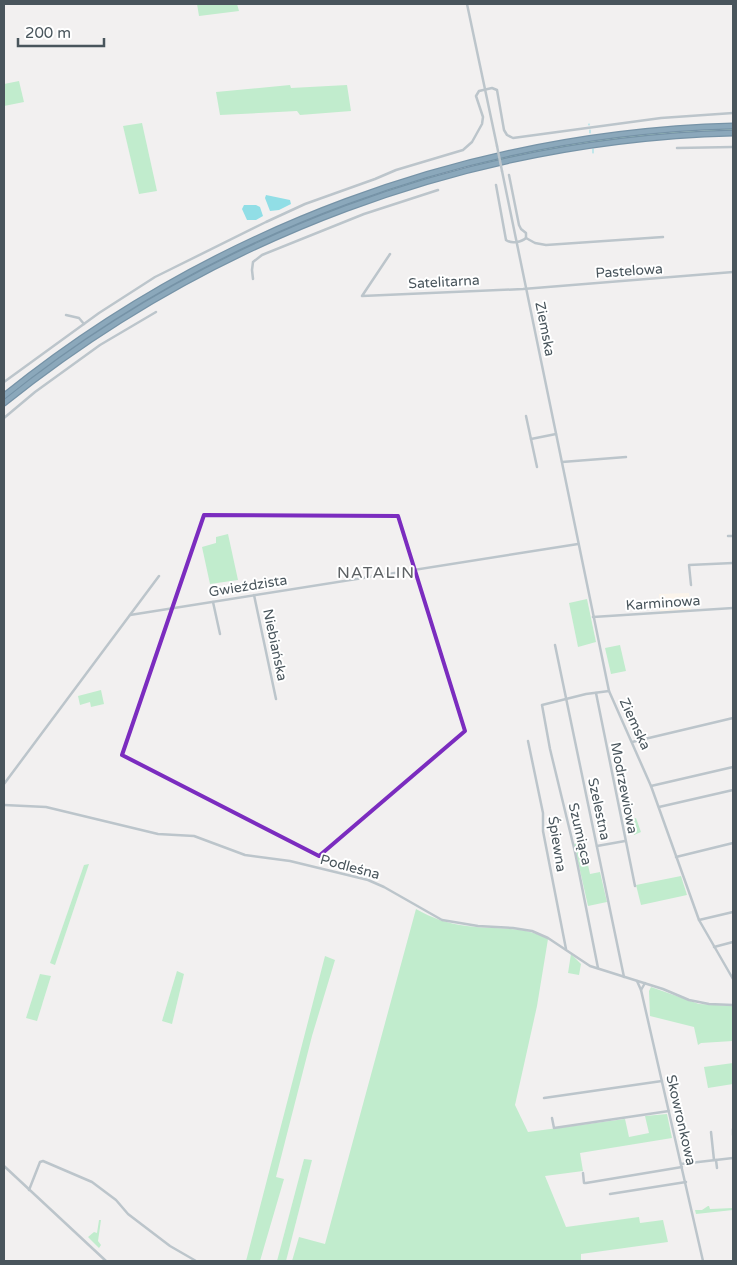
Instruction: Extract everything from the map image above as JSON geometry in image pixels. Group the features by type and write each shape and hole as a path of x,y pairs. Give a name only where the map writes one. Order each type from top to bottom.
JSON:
{"highway":[{"path":"4,396 86,335 158,290 255,238 328,207 419,176 529,149 642,132 733,126"},
{"path":"4,403 89,339 165,292 247,249 345,208 437,178 531,155 635,140 733,133"}],"street":[{"name":"Ziemska","path":"467,4 609,691 651,786 699,920 733,979"},
{"path":"4,382 144,283 266,222 324,197 396,170 463,150 472,142 481,128 482,117 476,95 485,89 494,88 498,92 504,130 512,138 670,117 733,113"},
{"path":"677,148 733,146"},
{"path":"509,175 519,225 526,233 526,238"},
{"path":"496,186 506,240 508,242 517,242 526,238"},
{"path":"253,279 253,262 262,255 364,214 438,190"},
{"path":"526,238 546,246 663,237"},
{"name":"Satelitarna","path":"390,254 362,296 527,288"},
{"name":"Pastelowa","path":"527,288 733,272"},
{"path":"4,418 35,392 100,345 156,312"},
{"path":"66,316 75,316 84,324"},
{"path":"526,416 537,467"},
{"path":"531,438 556,434"},
{"path":"562,462 626,457"},
{"path":"728,536 733,536"},
{"name":"Gwieździsta","path":"130,615 578,544"},
{"path":"690,585 689,565 733,563"},
{"path":"4,784 158,576"},
{"name":"Niebiańska","path":"254,595 276,699"},
{"path":"214,602 220,634"},
{"name":"Karminowa","path":"593,617 733,608"},
{"name":"Szelestna","path":"555,645 624,977"},
{"path":"566,700 609,691"},
{"name":"Modrzewiowa","path":"596,693 635,886"},
{"name":"Szumiąca","path":"566,700 542,705 598,968"},
{"path":"632,742 733,718"},
{"name":"Śpiewna","path":"528,742 543,813 543,831 566,949"},
{"path":"651,786 733,767"},
{"path":"659,807 733,790"},
{"name":"Podleśna","path":"4,805 46,807 158,834 194,836 245,855 290,861 362,878 384,887 442,920 478,926 532,931 566,949 584,962 598,968 698,1002 733,1005"},
{"path":"597,846 625,841"},
{"path":"676,857 733,843"},
{"path":"699,920 733,912"},
{"path":"714,947 733,942"},
{"name":"Skowronkowa","path":"637,981 641,990 704,1261"},
{"path":"641,990 645,983"},
{"path":"544,1098 662,1081"},
{"path":"552,1118 554,1128 669,1111"},
{"path":"733,1129 733,1135"},
{"path":"711,1132 717,1168"},
{"path":"583,1173 584,1182 586,1183 733,1158"},
{"path":"29,1190 40,1162 52,1164 86,1179 103,1190 128,1214 170,1246 196,1261"},
{"path":"4,1166 106,1261"},
{"path":"610,1194 686,1182"}],"highlighted area":[{"path":"204,515 398,516 465,731 319,856 122,755"}],"shaded area":[{"path":"689,593 691,610 660,612 659,594"}],"green space":[{"path":"197,4 237,4 239,11 199,16"},
{"path":"19,81 24,102 4,106 4,84"},
{"path":"290,85 291,88 347,85 351,111 300,115 297,111 220,115 216,92"},
{"path":"142,123 157,191 139,194 123,126"},
{"path":"733,129 733,131 611,140 532,153 477,166 476,163 611,138 657,133"},
{"path":"432,175 433,177 315,218 239,251 202,270 97,332 4,401 4,399 66,351 155,293 266,236 346,203"},
{"path":"228,534 238,580 210,584 202,547 216,543 216,537"},
{"path":"587,599 596,642 578,647 569,603"},
{"path":"620,645 626,671 611,674 605,648"},
{"path":"101,690 104,704 91,707 90,702 80,705 78,696"},
{"path":"636,818 641,832 634,835 629,820"},
{"path":"583,842 590,874 600,872 607,902 588,906 574,844"},
{"path":"89,864 55,965 50,963 84,865"},
{"path":"681,876 687,895 641,905 636,885"},
{"path":"416,909 434,918 453,924 519,930 548,939 537,1006 515,1105 528,1132 625,1119 629,1137 649,1133 645,1116 667,1114 672,1138 580,1153 583,1171 545,1176 566,1227 639,1217 640,1223 663,1220 668,1242 581,1254 581,1261 292,1261 299,1237 325,1244"},
{"path":"571,954 581,964 579,975 568,973"},
{"path":"325,956 335,960 312,1036 276,1177 284,1179 260,1261 246,1261"},
{"path":"177,971 184,974 172,1024 162,1021"},
{"path":"40,974 51,976 37,1021 26,1018"},
{"path":"651,987 699,1004 733,1006 733,1041 701,1043 698,1045 694,1027 650,1016 649,991"},
{"path":"733,1063 733,1084 708,1088 704,1067"},
{"path":"304,1159 312,1160 286,1261 277,1261"},
{"path":"708,1206 710,1209 733,1208 733,1210 696,1214 695,1210 702,1210"},
{"path":"99,1220 101,1220 98,1241 101,1245 99,1248 88,1237 94,1232 97,1233"}],"water":[{"path":"266,195 290,200 291,204 279,210 270,211 265,198"},
{"path":"244,205 260,207 263,216 256,220 247,220 242,209"}],"district":[{"name":"NATALIN","path":"376,573"}]}
